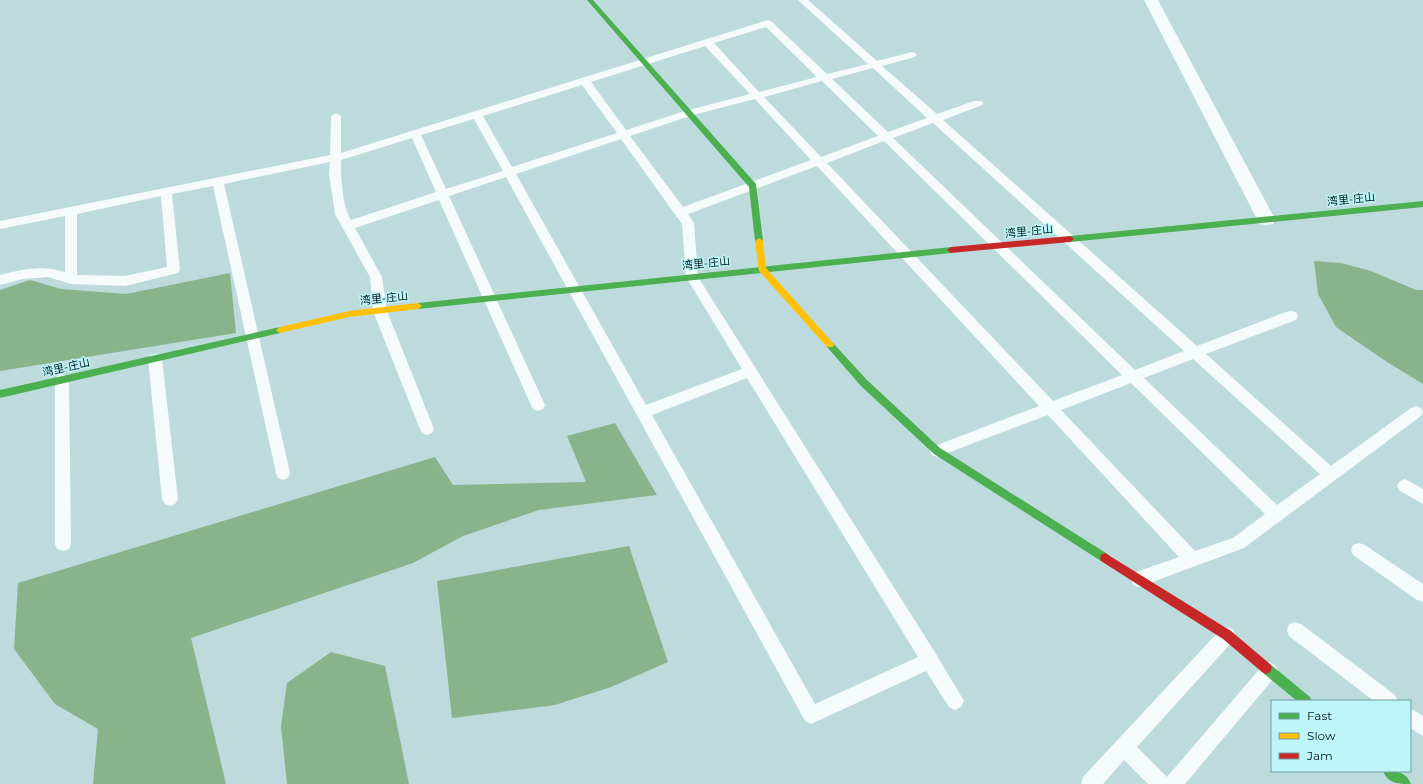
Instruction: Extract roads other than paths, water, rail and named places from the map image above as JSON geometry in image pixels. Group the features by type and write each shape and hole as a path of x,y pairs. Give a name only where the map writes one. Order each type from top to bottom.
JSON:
{"main road":[{"path":"590,0 753,186 762,269 864,383 937,451 1227,635 1305,700"},
{"name":"湾里-庄山","path":"0,394 350,314 762,269 1423,204"},
{"path":"1390,772 1405,784"}],"street":[{"path":"1151,0 1266,219"}],"lane":[{"path":"803,0 936,118 1331,475"},
{"path":"0,225 347,155 768,23 1276,515"},
{"path":"707,42 1193,560"},
{"path":"347,226 689,113 912,55"},
{"path":"584,80 688,223 692,277 955,701"},
{"path":"681,212 978,102"},
{"path":"477,114 811,715 930,660"},
{"path":"336,116 335,174 341,214 376,276 380,311 427,429"},
{"path":"415,133 538,405"},
{"path":"218,181 283,473"},
{"path":"0,280 23,274 48,272 71,279 125,281 174,270 166,191"},
{"path":"71,210 71,279"},
{"path":"937,451 1291,316"},
{"path":"155,359 170,499"},
{"path":"643,412 751,371"},
{"path":"62,380 63,544"},
{"path":"1139,579 1238,543 1416,412"},
{"path":"1405,486 1423,497"},
{"path":"1359,550 1423,594"},
{"path":"1295,630 1388,700"},
{"path":"1090,784 1227,635"},
{"path":"1173,784 1270,671"},
{"path":"1411,718 1423,727"},
{"path":"1124,747 1161,784"}]}
